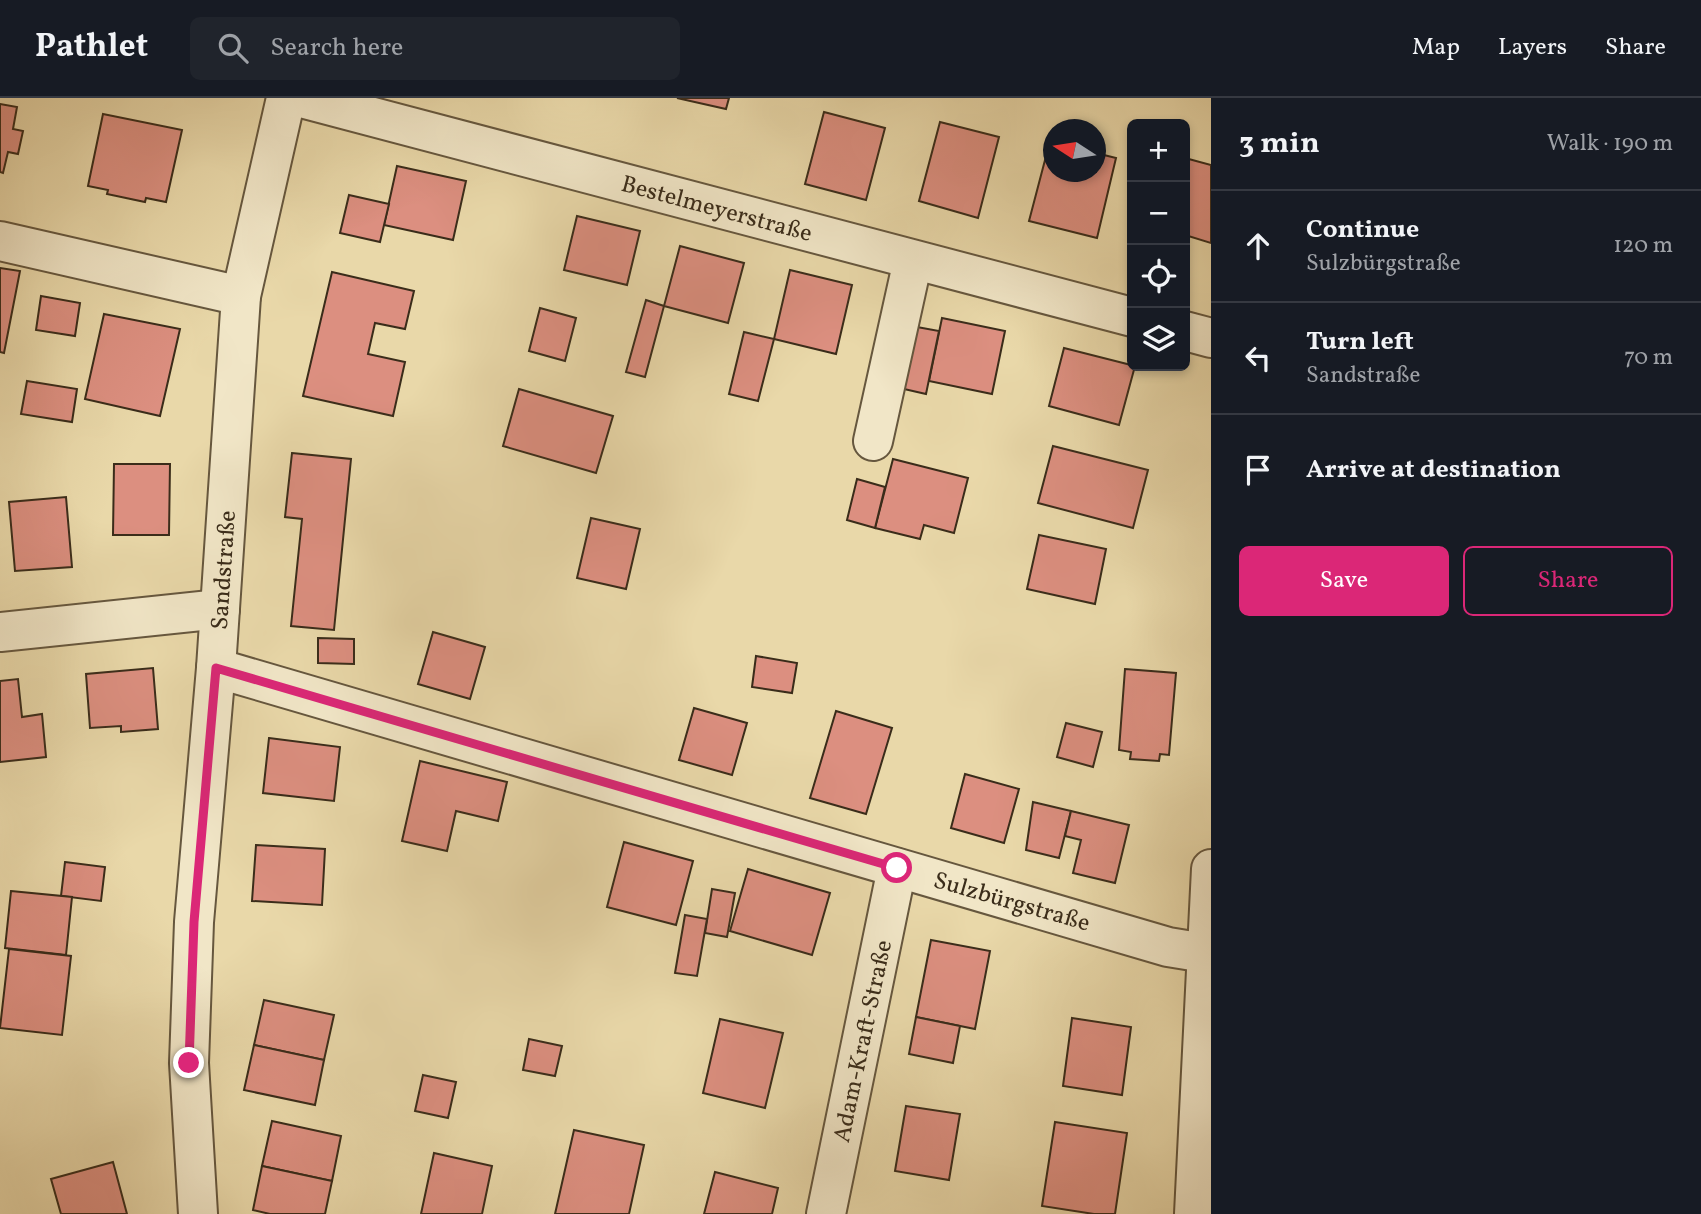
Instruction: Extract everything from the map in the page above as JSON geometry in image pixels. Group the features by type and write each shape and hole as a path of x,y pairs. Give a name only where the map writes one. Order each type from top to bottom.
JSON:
{"street":[{"name":"Sandstraße","path":"198,1214 189,1063 193,947 216,668 241,296 286,98"},
{"name":"Bestelmeyerstraße","path":"301,98 1127,316"},
{"path":"0,241 241,296"},
{"path":"873,441 913,260"},
{"path":"1190,332 1211,338"},
{"path":"0,632 220,609"},
{"name":"Sulzbürgstraße","path":"216,668 1168,947 1205,953"},
{"name":"Adam-Kraft-Straße","path":"827,1214 897,868"},
{"path":"1194,1214 1211,869"}],"building":[{"path":"677,98 729,98 726,109"},
{"path":"0,104 17,107 13,129 23,131 18,154 8,152 3,173 0,172"},
{"path":"824,112 885,128 866,200 805,184"},
{"path":"103,114 182,130 166,202 146,198 145,202 107,194 108,190 88,186"},
{"path":"940,122 999,137 978,218 919,201"},
{"path":"1106,156 1116,158 1097,238 1029,221 1043,168 1043,182 1106,182"},
{"path":"1190,159 1211,165 1211,243 1190,237"},
{"path":"397,166 466,181 453,240 384,225"},
{"path":"349,195 389,204 380,242 340,233"},
{"path":"577,216 640,231 627,285 564,270"},
{"path":"680,246 744,263 728,323 664,306"},
{"path":"0,268 20,271 4,353 0,352"},
{"path":"790,270 852,285 836,354 774,339"},
{"path":"332,272 414,291 405,329 375,323 368,354 405,362 393,416 303,396"},
{"path":"41,296 80,303 75,336 36,330"},
{"path":"646,300 664,306 645,377 626,372"},
{"path":"540,308 576,318 565,361 529,351"},
{"path":"104,314 180,329 160,416 85,399"},
{"path":"942,318 1005,331 992,394 929,381"},
{"path":"917,327 939,331 926,394 904,389"},
{"path":"744,332 774,339 758,401 729,394"},
{"path":"1064,348 1127,364 1127,371 1134,371 1119,425 1049,406"},
{"path":"27,381 77,389 72,422 21,414"},
{"path":"519,389 613,416 596,473 503,446"},
{"path":"1053,446 1148,470 1133,528 1038,503"},
{"path":"292,453 351,459 334,630 291,626 302,519 285,517"},
{"path":"893,459 968,478 954,533 924,525 920,539 875,528"},
{"path":"114,464 170,464 169,535 113,535"},
{"path":"857,479 885,487 875,528 847,520"},
{"path":"66,497 72,567 15,571 9,502"},
{"path":"591,518 640,529 626,589 577,578"},
{"path":"1039,535 1106,549 1095,604 1027,589"},
{"path":"433,632 485,647 470,699 418,684"},
{"path":"318,638 354,639 354,664 318,663"},
{"path":"756,656 797,663 792,693 752,687"},
{"path":"153,668 158,729 121,732 121,726 90,728 86,674"},
{"path":"1125,669 1176,673 1169,755 1160,754 1159,761 1130,759 1131,752 1119,750"},
{"path":"18,679 22,717 42,714 46,757 0,762 0,681"},
{"path":"694,708 747,723 732,775 679,760"},
{"path":"836,711 892,728 866,814 810,798"},
{"path":"1066,723 1102,732 1093,767 1057,757"},
{"path":"269,738 340,747 334,801 263,793"},
{"path":"420,761 507,782 498,821 456,811 447,851 402,841"},
{"path":"965,774 1019,789 1004,843 951,828"},
{"path":"1033,802 1071,811 1059,858 1026,850"},
{"path":"1071,811 1129,825 1115,883 1073,873 1081,840 1065,836"},
{"path":"624,842 693,861 676,925 607,907"},
{"path":"256,845 325,849 322,905 252,901"},
{"path":"65,862 105,867 101,901 61,896"},
{"path":"748,869 830,893 812,955 730,931"},
{"path":"712,889 735,893 727,937 705,933"},
{"path":"11,891 72,897 66,955 5,948"},
{"path":"685,915 707,919 697,976 675,973"},
{"path":"931,940 990,951 975,1029 916,1017"},
{"path":"9,949 71,956 62,1035 0,1028"},
{"path":"264,1000 334,1015 324,1060 254,1045"},
{"path":"916,1017 960,1026 953,1063 909,1054"},
{"path":"1072,1018 1131,1027 1122,1095 1063,1086"},
{"path":"720,1019 783,1033 765,1108 703,1093"},
{"path":"529,1039 562,1046 555,1076 523,1070"},
{"path":"254,1045 324,1060 315,1105 244,1090"},
{"path":"423,1075 456,1082 448,1118 415,1111"},
{"path":"906,1106 960,1114 949,1180 895,1171"},
{"path":"272,1121 341,1136 332,1181 262,1166"},
{"path":"1055,1122 1127,1133 1115,1214 1094,1214 1042,1206"},
{"path":"574,1130 644,1145 629,1214 555,1214"},
{"path":"434,1153 492,1166 482,1214 421,1214"},
{"path":"113,1162 127,1214 61,1214 51,1179"},
{"path":"262,1166 332,1181 325,1214 270,1214 253,1210"},
{"path":"715,1172 778,1188 772,1214 704,1214"}],"route":[{"path":"189,1063 194,922 216,668 897,868"}]}
